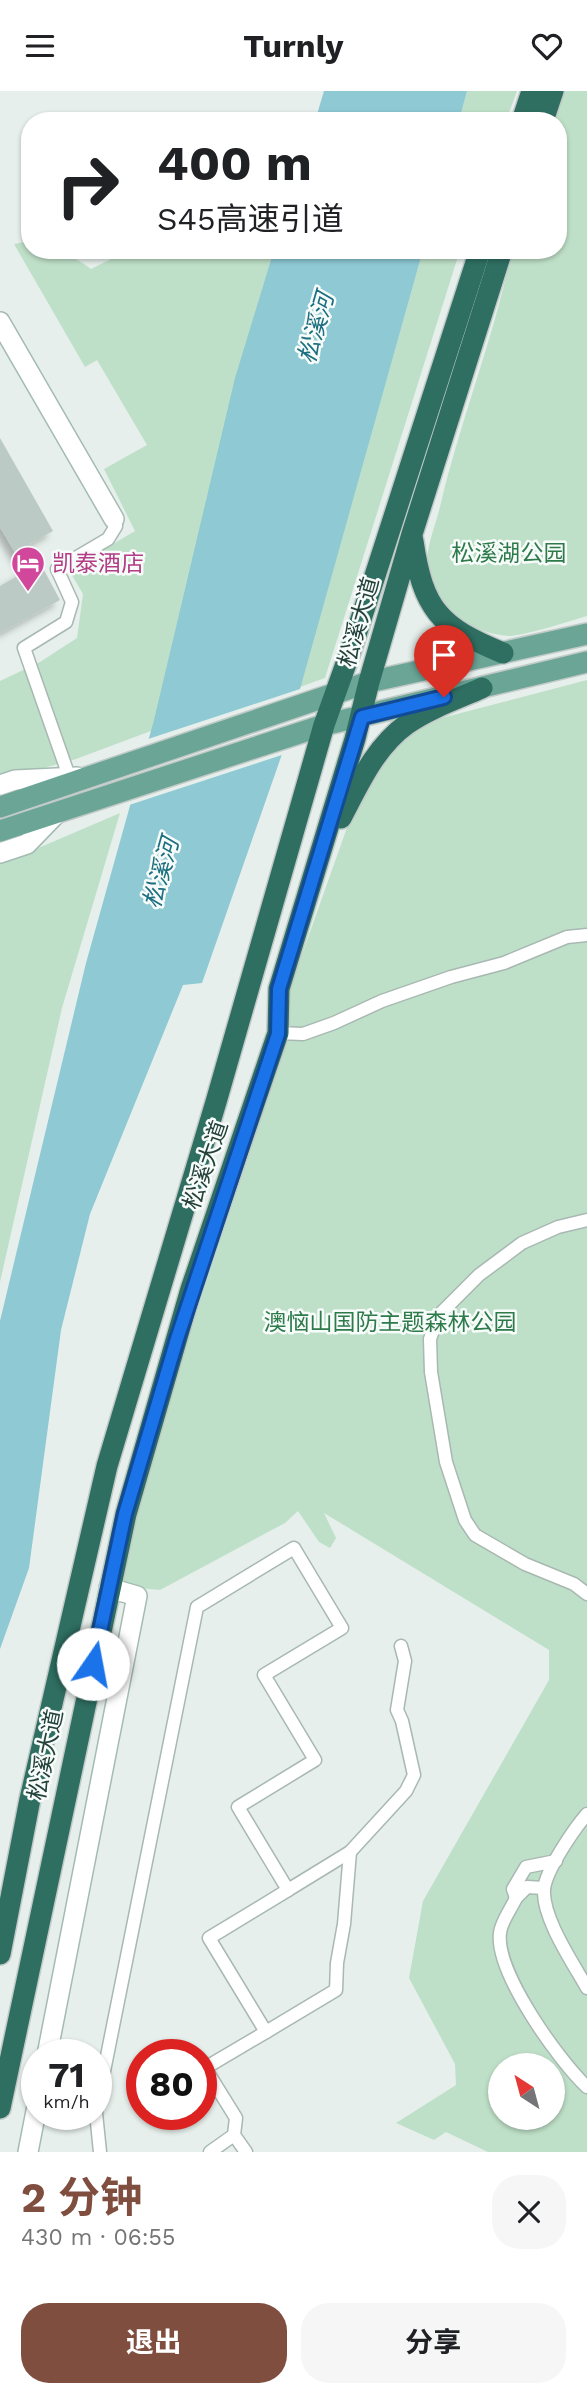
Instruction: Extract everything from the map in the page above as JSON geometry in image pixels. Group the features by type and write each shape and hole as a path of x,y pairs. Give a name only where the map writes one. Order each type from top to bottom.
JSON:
{"highway":[{"path":"525,112 532,91"},
{"path":"546,112 552,91"},
{"name":"松溪大道","path":"0,1954 30,1798 107,1467 216,1102 324,725 352,647 477,259"},
{"name":"松溪大道","path":"0,2108 125,1514 191,1289 278,1034 279,989 362,717 369,682 412,534 499,259"},
{"path":"412,534 417,571 434,610 455,631 503,653"},
{"path":"318,860 375,758 391,738 416,719 482,688"}],"main road":[{"path":"0,322 114,519"},
{"path":"0,807 76,779 306,705 335,692 369,682 587,634"},
{"path":"0,831 324,725 587,661"},
{"path":"0,785 15,780 76,779"},
{"path":"0,853 27,844 58,813"},
{"path":"50,2039 137,1596 109,1588"},
{"path":"28,2152 32,2130"}],"street":[{"path":"76,779 24,648 66,622 72,601 57,569 108,539 116,526 114,519"},
{"path":"278,1034 303,1034 405,993 504,963 567,937 587,935"},
{"path":"587,1220 558,1227 522,1243 480,1275 438,1316 430,1339 431,1372 446,1462 465,1520 475,1535 525,1564 573,1584 587,1594"},
{"path":"111,2039 197,1607 294,1548 342,1628 264,1675 315,1760 238,1807 288,1890"},
{"path":"266,2032 209,1938 350,1852 406,1791 414,1775 397,1710 405,1661 401,1646"},
{"path":"587,1814 573,1831 544,1888 547,1914 587,1988"},
{"path":"246,2152 234,2135 236,2118 205,2068 335,1990 350,1852"},
{"path":"516,1898 513,1889 526,1867 556,1861"},
{"path":"544,1888 527,1887 516,1898 500,1932 501,1951 510,1979 566,2064 587,2087"},
{"path":"98,2130 100,2152"},
{"path":"210,2152 234,2135"}],"green space":[{"path":"467,91 517,91 509,112 461,112"},
{"name":"松溪湖公园","path":"562,91 587,91 587,616 509,636 480,630 455,615 436,593 430,579 427,558 510,259 567,259 567,112 556,112"},
{"path":"21,243 21,256 14,244"},
{"path":"23,259 76,259 91,269 111,259 287,259 167,725 76,759 0,780 0,681 40,662 77,638 83,594 69,570 135,531 104,469 147,445 97,360 85,367"},
{"path":"420,259 457,259 325,678 300,687"},
{"name":"澳恼山国防主题森林公园","path":"587,680 587,2152 488,2152 446,2132 434,2140 396,2123 456,2085 455,2064 409,1978 423,1901 549,1680 549,1650 324,1513 336,1538 330,1548 319,1542 298,1511 285,1523 160,1590 106,1585 255,1087 355,805 386,754 411,730 434,720"},
{"path":"120,813 62,1008 0,1282 0,861 36,849"}],"water":[{"path":"324,91 467,91 461,112 318,112"},
{"name":"松溪河","path":"271,259 420,259 281,757 202,983 183,985 90,1214 61,1330 29,1568 0,1649 0,1321 86,963 154,720 235,378"}],"pier":[{"path":"303,688 285,754 126,806 145,740"}],"building":[{"path":"0,438 53,531 30,544 60,600 0,633 0,586 26,571 0,527"}],"place":[{"name":"凯泰酒店","path":"28,593"}],"route":[{"path":"93,1664 125,1514 191,1289 278,1034 279,989 362,717 444,697"}]}
